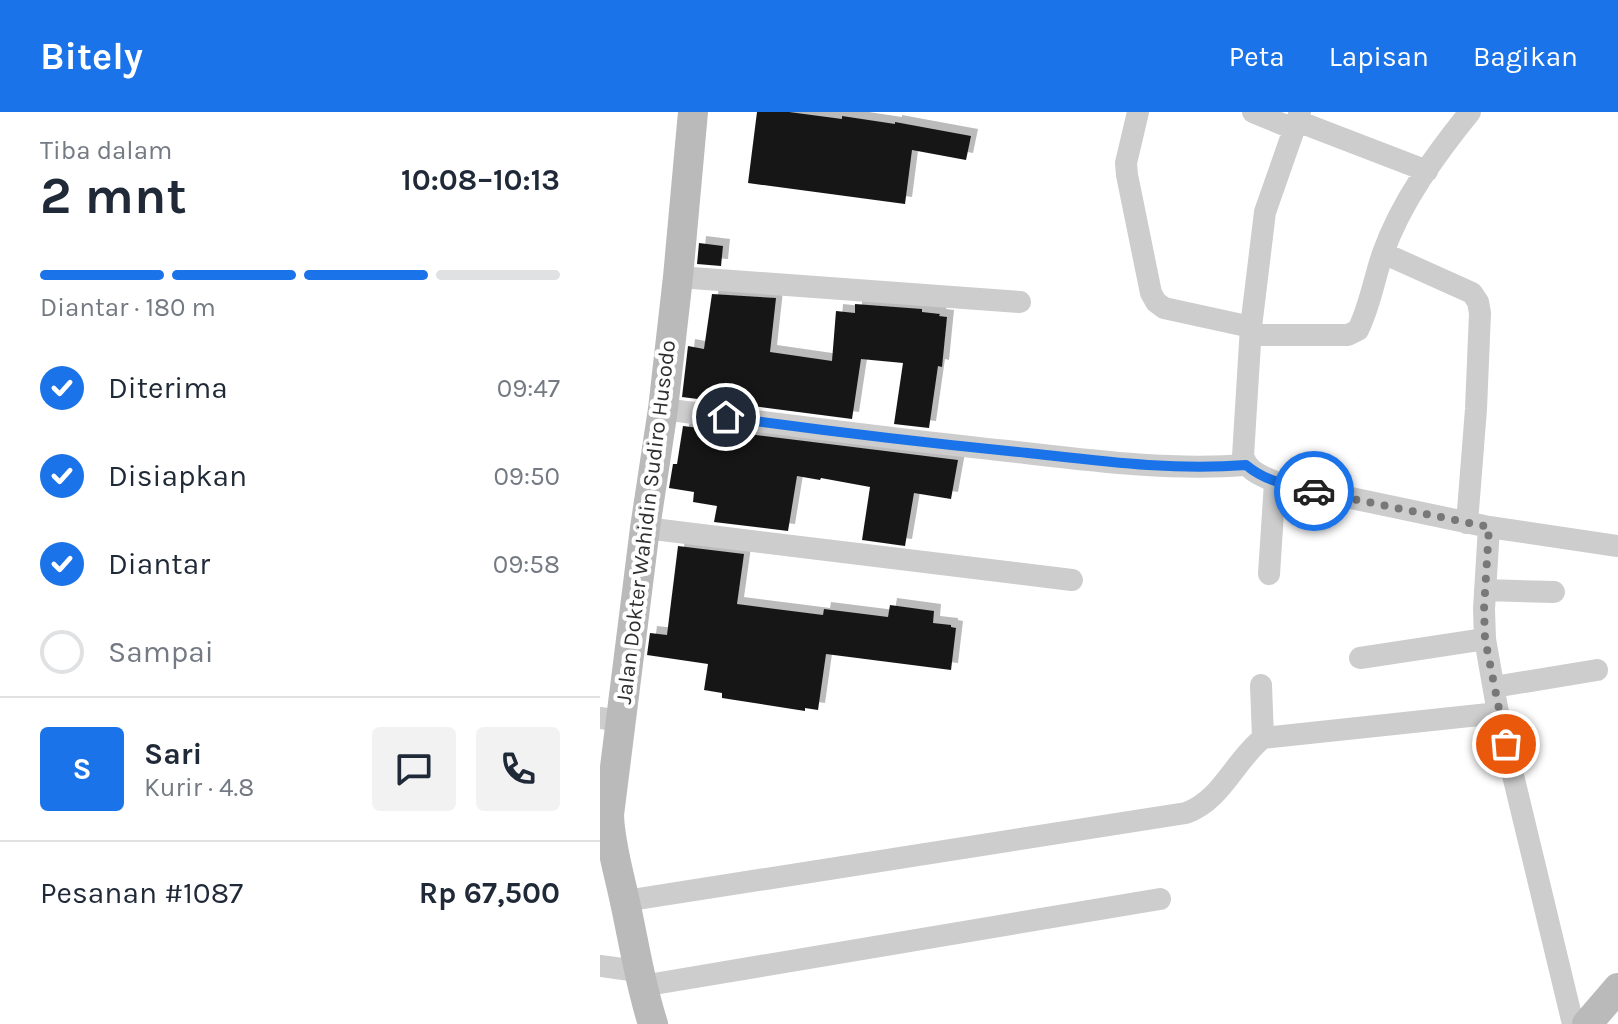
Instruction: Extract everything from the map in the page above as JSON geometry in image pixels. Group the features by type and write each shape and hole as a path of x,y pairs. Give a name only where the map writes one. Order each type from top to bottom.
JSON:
{"main road":[{"name":"Jalan Dokter Wahidin Sudiro Husodo","path":"653,1024 605,830 609,815 610,720 663,409 693,112"},
{"path":"1587,1024 1618,988"}],"street":[{"path":"1138,112 1126,163 1127,175 1151,293 1156,302 1164,308 1252,331 1348,335 1358,330 1363,320 1383,253 1407,203 1449,138 1470,112"},
{"path":"1253,112 1297,121 1427,171"},
{"path":"1297,121 1265,212 1252,331 1243,456 1246,465 1275,482 1478,525 1618,546"},
{"path":"1383,253 1472,293 1478,302 1478,525 1485,590 1485,639 1498,713 1573,1024"},
{"path":"678,277 1020,302"},
{"path":"663,409 853,435 1093,461 1209,468 1246,465"},
{"path":"1269,574 1275,482"},
{"path":"645,528 1072,580"},
{"path":"1485,590 1554,592"},
{"path":"1360,658 1485,639"},
{"path":"1494,687 1597,670"},
{"path":"1261,685 1263,738"},
{"path":"625,901 1186,813 1200,808 1225,783 1249,749 1263,738 1498,713"},
{"path":"600,966 640,978 1160,899"}],"building":[{"path":"757,112 789,112 842,119 842,116 971,136 966,160 912,150 905,204 748,183"},
{"path":"699,243 723,246 721,266 697,264"},
{"path":"712,294 776,298 770,352 832,361 836,311 855,313 855,304 922,309 922,312 947,317 942,367 938,366 929,428 894,424 903,363 861,359 852,419 682,397 688,346 704,349"},
{"path":"683,426 958,460 951,499 914,493 905,546 862,540 870,487 821,478 797,476 788,531 714,522 717,506 693,502 694,492 669,488 673,464 677,464"},
{"path":"678,546 744,554 737,604 823,615 824,609 888,617 890,605 934,611 933,623 956,628 951,670 826,654 818,710 805,708 805,711 722,698 722,693 704,690 708,664 647,655 650,633 667,635"}],"way so far":[{"path":"1314,491 1489,527 1485,639 1506,744"}],"route":[{"path":"726,417 853,435 1093,461 1209,468 1246,465 1275,482 1314,491"}]}
